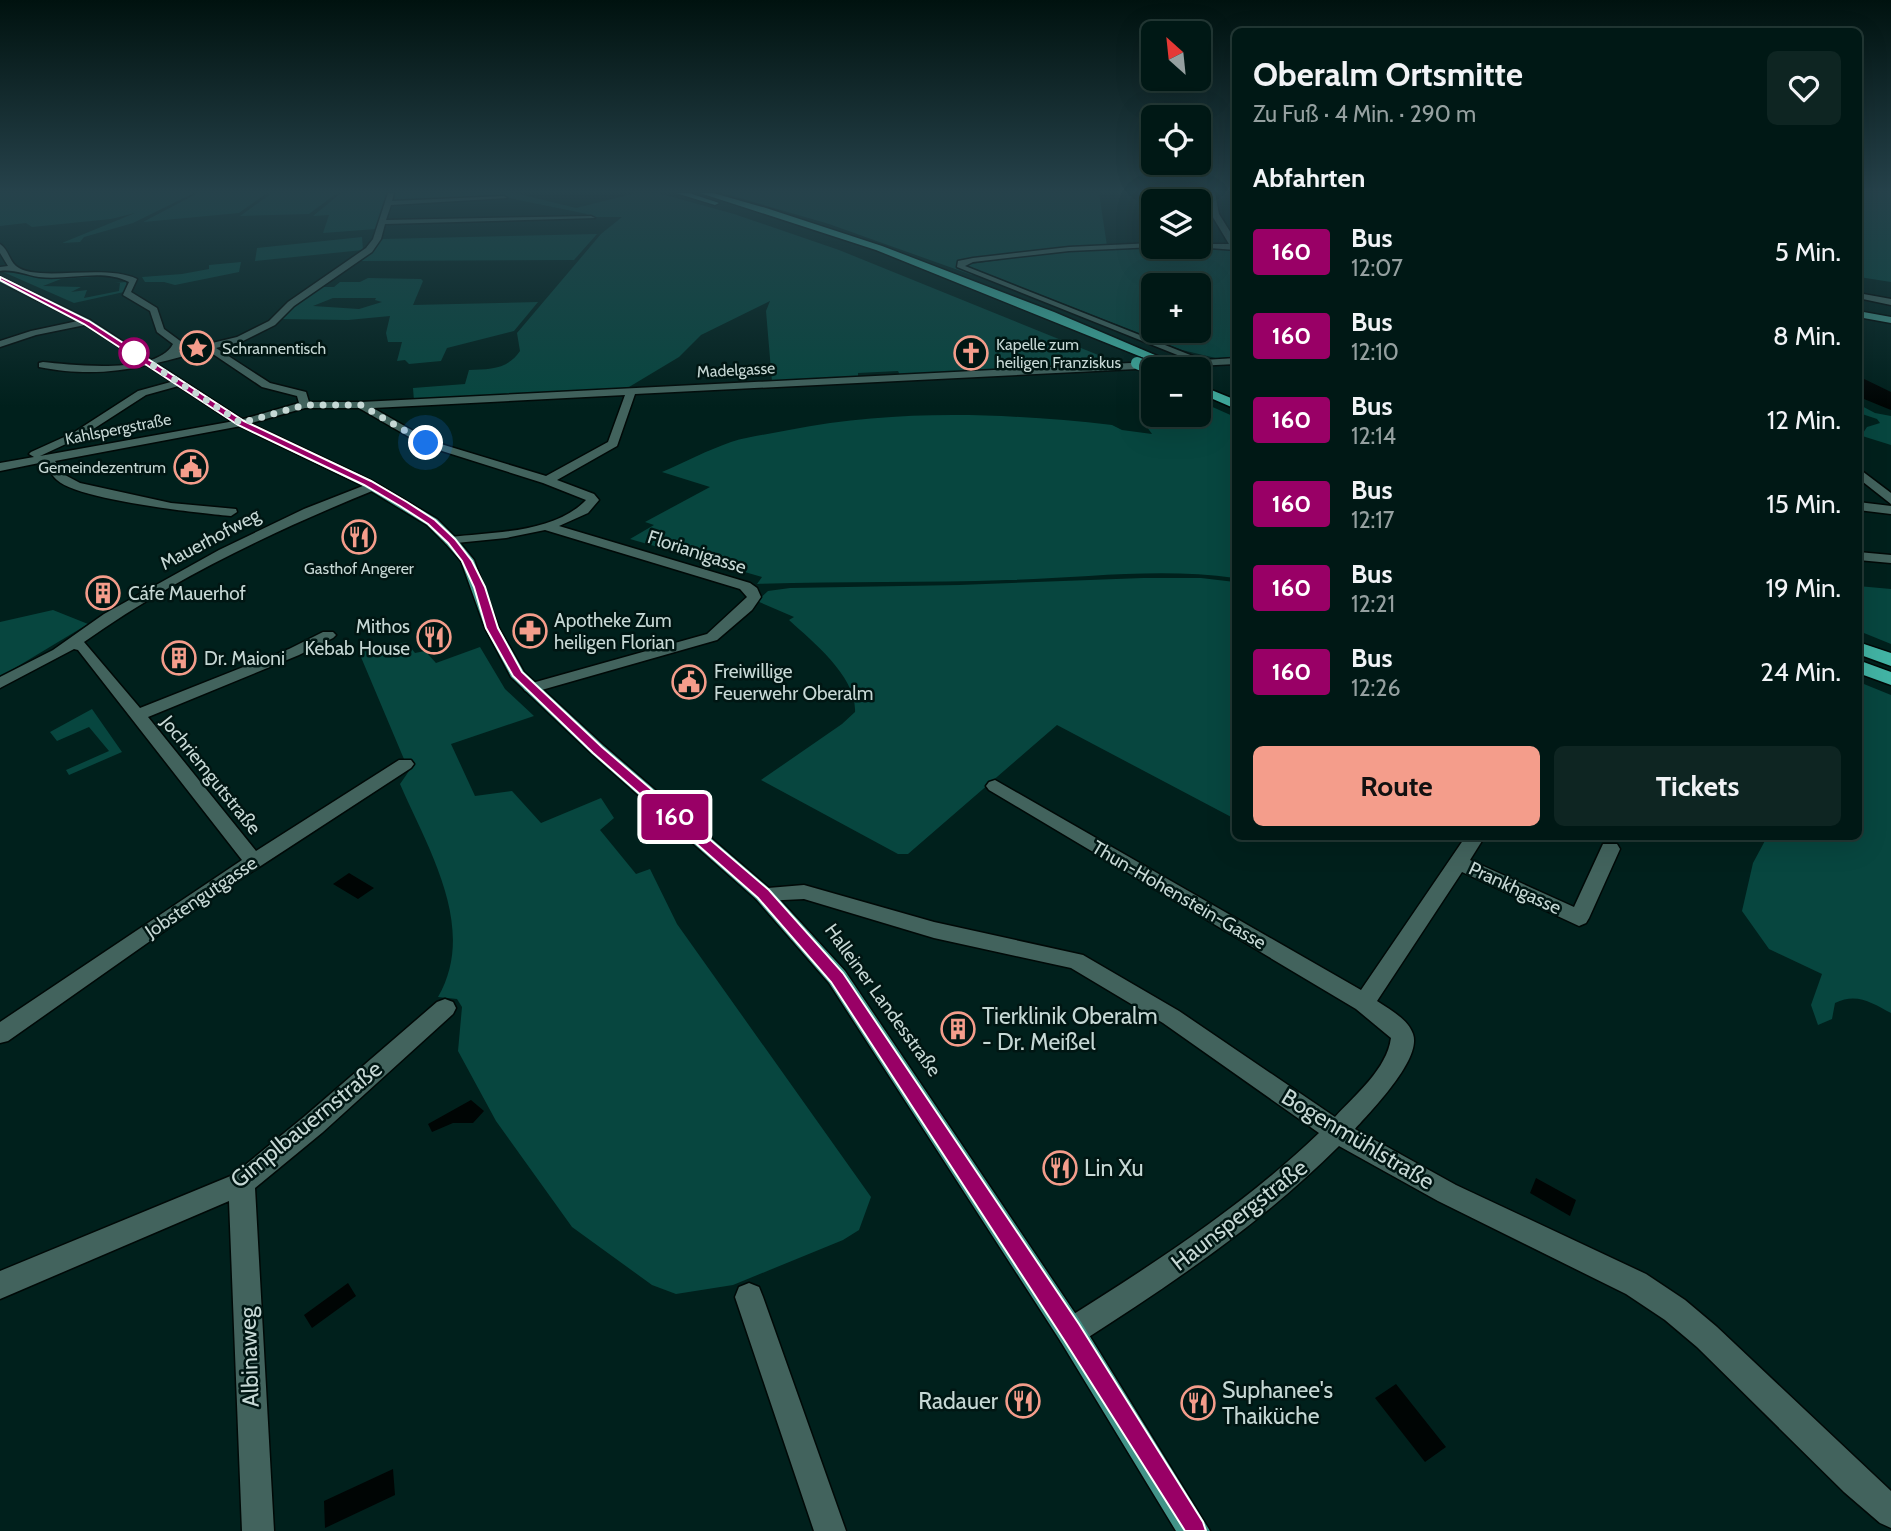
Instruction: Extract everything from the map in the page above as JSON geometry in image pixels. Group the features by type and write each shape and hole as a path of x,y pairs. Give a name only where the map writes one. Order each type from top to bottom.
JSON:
{"highway":[{"path":"898,264 1141,359"},
{"path":"920,264 1141,358"},
{"path":"1211,382 1232,390"},
{"path":"1211,395 1232,403"},
{"path":"1862,649 1891,660"},
{"path":"1862,668 1891,679"}],"main road":[{"name":"Halleiner Landesstraße","path":"0,279 87,322 155,362 178,383 241,423 373,486 426,518 451,541 467,561 478,583 492,628 508,661 531,688 763,894 837,978 1071,1332 1194,1531"},
{"path":"1862,315 1891,320"}],"street":[{"path":"43,365 102,370 155,362 210,348 262,329 303,295 351,264"},
{"path":"961,264 961,267 1190,357"},
{"path":"0,269 12,266 41,275 126,276 134,281 141,294 159,305 154,310 160,330 177,344 176,349 155,362"},
{"path":"1862,294 1891,302"},
{"path":"0,344 34,333 87,322"},
{"path":"11,330 34,333"},
{"path":"210,348 266,385 302,394 305,405"},
{"name":"Madelgasse","path":"1211,362 1232,361"},
{"name":"Madelgasse","path":"241,423 305,405 361,405 1141,365"},
{"path":"26,462 38,452 77,435 142,393 178,383"},
{"path":"547,480 613,444 631,392"},
{"path":"361,405 426,443 547,480 593,500 588,507 548,527 451,541"},
{"name":"Kahlspergstraße","path":"0,467 241,423"},
{"path":"47,458 61,478 76,486 171,507 231,512"},
{"path":"1862,475 1891,500"},
{"name":"Mauerhofweg","path":"0,683 75,643 109,617 224,553 309,512 373,486"},
{"path":"1862,506 1891,510"},
{"name":"Florianigasse","path":"531,688 712,637 754,597 752,591 745,586 548,527"},
{"path":"1862,556 1891,559"},
{"name":"Jochriemgutstraße","path":"137,715 294,652 328,635"},
{"name":"Jochriemgutstraße","path":"75,643 83,647 254,861"},
{"name":"Jobstengutgasse","path":"0,1034 254,861 405,764"},
{"name":"Thun-Hohenstein-Gasse","path":"995,786 1364,1003"},
{"path":"1364,1003 1460,863 1467,840"},
{"name":"Prankhgasse","path":"1460,863 1579,918 1610,849"},
{"name":"Bogenmühlstraße","path":"763,894 804,892 934,930 1076,961 1110,979 1171,1017 1339,1133 1447,1193 1636,1284 1675,1310 1707,1337 1854,1481 1891,1512"},
{"name":"Haunspergstraße","path":"1071,1332 1183,1261 1309,1161 1339,1133 1387,1074 1403,1047 1403,1036 1393,1024 1364,1003"},
{"name":"Gimplbauernstraße","path":"0,1285 242,1183 314,1124 445,1008"},
{"name":"Albinaweg","path":"242,1183 242,1244 251,1354 252,1465 258,1531"},
{"path":"749,1297 830,1531"}],"green space":[{"path":"241,264 239,272 175,285 145,282 142,277 182,274 209,269 209,265"},
{"path":"575,264 875,264 1118,363 900,375 898,371 858,373 858,377 772,382 766,311 770,301 701,335 679,357 624,390 414,401 413,388 465,384 469,370 498,367 509,362 520,351 517,333"},
{"path":"942,264 957,264 957,267 975,275"},
{"path":"1232,264 1232,360 1182,350 1164,343 1211,343 1211,273 1141,273 1141,334 965,265"},
{"path":"1862,264 1891,264 1891,282 1862,277"},
{"path":"13,270 36,277 92,277 61,279 43,286 81,287 71,292 87,290 84,298 119,291 120,283 115,283 126,282 127,285 124,292 74,303 1,271"},
{"path":"368,278 421,279 423,281 413,305 538,302 514,331 447,348 441,361 409,364 405,360 397,361 402,342 388,342 386,333 390,316 348,320 279,319 318,287 334,287 340,282 360,282","holes":["333,298 376,298 375,300 382,302 359,309 313,306"]},
{"path":"1211,406 1232,416 1232,578 1150,573 976,581 757,584 762,577 630,539 654,525 645,522 710,487 662,472 745,438 829,423 950,415 1072,421 1112,425 1122,430 1152,434 1147,427 1211,427"},
{"path":"1862,406 1875,413 1891,416 1891,445 1862,436 1867,427 1880,423 1877,419 1862,414"},
{"path":"1143,578 1201,578 1232,582 1232,817 1057,725 908,854 898,854 761,780 842,724 855,712 854,699 841,673 789,620 794,617 757,601 768,591 790,588"},
{"path":"1862,586 1891,589 1891,644 1862,632"},
{"path":"53,610 88,624 0,677 0,622"},
{"path":"406,642 415,653 425,651 436,663 480,647 505,689 534,716 451,744 475,796 512,791 541,823 601,798 614,818 600,830 636,874 650,869 677,924 871,1197 859,1230 843,1240 733,1285 676,1294 652,1285 572,1227 496,1121 458,1051 462,1007 457,999 438,997 449,971 453,944 445,889 400,784 409,771 358,650"},
{"path":"1862,683 1891,695 1891,1013 1864,1000 1843,1000 1835,1003 1832,1019 1818,1025 1811,1005 1822,974 1769,949 1742,911 1753,863 1765,840 1862,840"},
{"path":"92,709 122,752 69,775 66,770 109,751 89,727 57,741 50,732"}],"shaded area":[{"path":"1862,378 1891,392 1891,410 1862,398"},
{"path":"349,873 374,888 358,899 333,884"},
{"path":"471,1100 484,1111 473,1123 453,1123 432,1132 428,1124"},
{"path":"1536,1178 1576,1200 1570,1216 1530,1193"},
{"path":"348,1283 356,1296 312,1328 304,1315"},
{"path":"1396,1384 1446,1447 1425,1462 1375,1398"},
{"path":"393,1469 395,1495 325,1528 324,1501"}],"bus line":[{"name":"160","path":"0,279 87,322 241,423 367,483 432,522 451,541 467,561 479,587 492,628 517,674 598,750 763,894 803,936 837,978 1071,1332 1194,1531"}],"place":[{"name":"Schrannentisch","path":"197,348"},
{"name":"Kapelle zum heiligen Franziskus","path":"971,353"},
{"name":"Gemeindezentrum","path":"191,467"},
{"name":"Gasthof Angerer","path":"359,537"},
{"name":"Cáfe Mauerhof","path":"103,593"},
{"name":"Apotheke Zum heiligen Florian","path":"530,631"},
{"name":"Mithos Kebab House","path":"434,637"},
{"name":"Dr. Maioni","path":"179,658"},
{"name":"Freiwillige Feuerwehr Oberalm","path":"689,682"},
{"name":"Tierklinik Oberalm - Dr. Meißel","path":"958,1029"},
{"name":"Lin Xu","path":"1060,1168"},
{"name":"Radauer","path":"1023,1401"},
{"name":"Suphanee's Thaiküche","path":"1198,1403"}],"route":[{"path":"134,353 128,349 241,423 305,405 361,405 426,443"}]}
